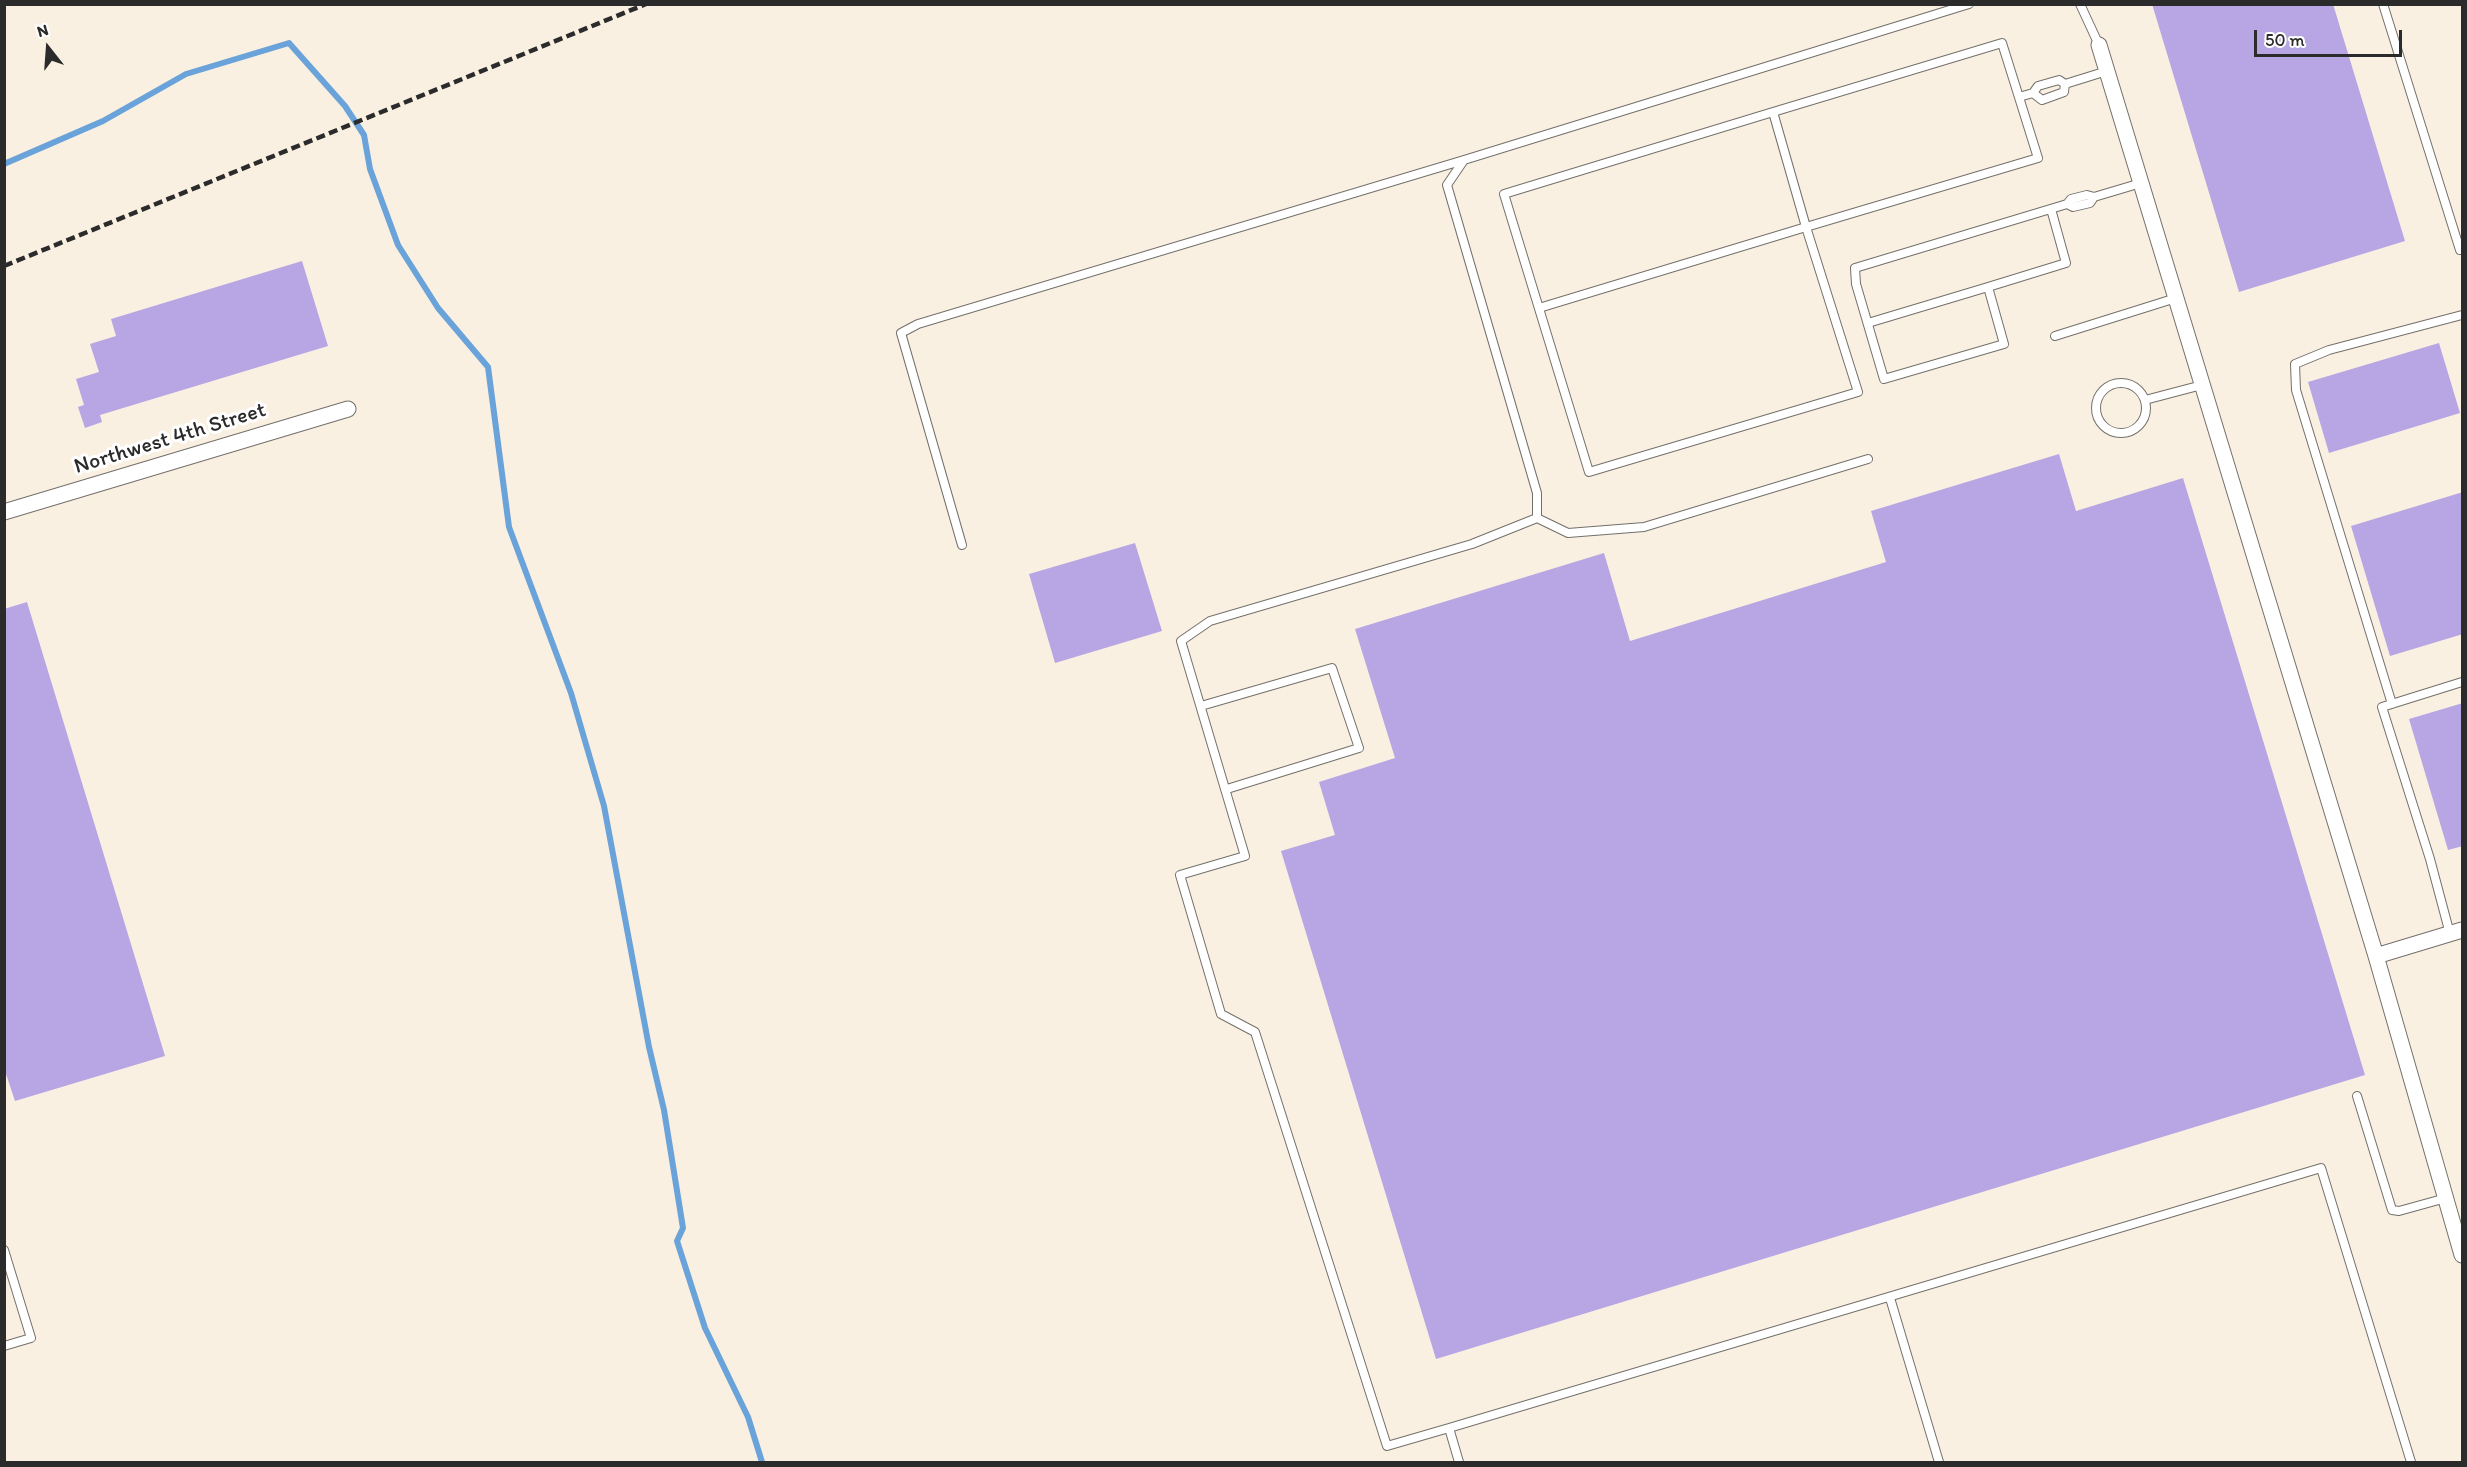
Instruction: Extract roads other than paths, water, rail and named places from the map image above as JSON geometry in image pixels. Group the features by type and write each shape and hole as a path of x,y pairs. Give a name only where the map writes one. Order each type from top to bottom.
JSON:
{"street":[{"path":"2099,45 2376,956 2463,1255"},
{"name":"Northwest 4th Street","path":"4,512 348,409"},
{"path":"2376,956 2456,932"}],"lane":[{"path":"962,545 901,333 918,324 962,310 1464,160 1968,4"},
{"path":"2080,4 2099,45"},
{"path":"2383,4 2460,250 2463,250"},
{"path":"1539,308 1806,227 2038,158 2002,43 1773,112 1504,194 1589,472 1858,392 1806,227 1773,112"},
{"path":"2065,84 2106,71"},
{"path":"2019,97 2033,93 2038,86 2059,80 2065,84"},
{"path":"2033,93 2042,100 2064,92 2065,84"},
{"path":"1464,160 1447,186 1537,493 1537,518"},
{"path":"1988,287 2004,344 1884,379 1856,284 1856,268 2067,204 2071,199 2087,195 2094,197 2141,183"},
{"path":"1868,323 2066,263 2051,208"},
{"path":"2055,336 2176,298"},
{"path":"2392,704 2296,390 2295,364 2328,350 2463,315"},
{"path":"2119,384 2135,387 2145,400 2145,416 2135,429 2127,432 2111,431 2099,420 2096,404 2099,397 2111,386 2119,384"},
{"path":"2145,400 2202,385"},
{"path":"1868,459 1644,527 1568,533 1537,518 1472,544 1210,621 1181,641 1227,789 1245,856 1180,875 1221,1014 1256,1032 1387,1446 2321,1168 2411,1462"},
{"path":"1201,706 1332,668 1359,748 1227,789"},
{"path":"2456,932 2430,859 2382,707 2463,682"},
{"path":"2357,1096 2392,1210 2399,1211 2446,1198"},
{"path":"4,1250 31,1338 4,1346"},
{"path":"1890,1298 1939,1462"},
{"path":"1449,1428 1459,1462"}],"waterway":[{"path":"4,164 103,121 186,74 289,43 345,106 364,135 370,169 398,245 438,308 488,367 509,527 571,693 604,806 649,1047 664,1110 683,1228 677,1241 705,1328 748,1417 762,1462"}],"railway":[{"path":"4,266 646,4"}]}
